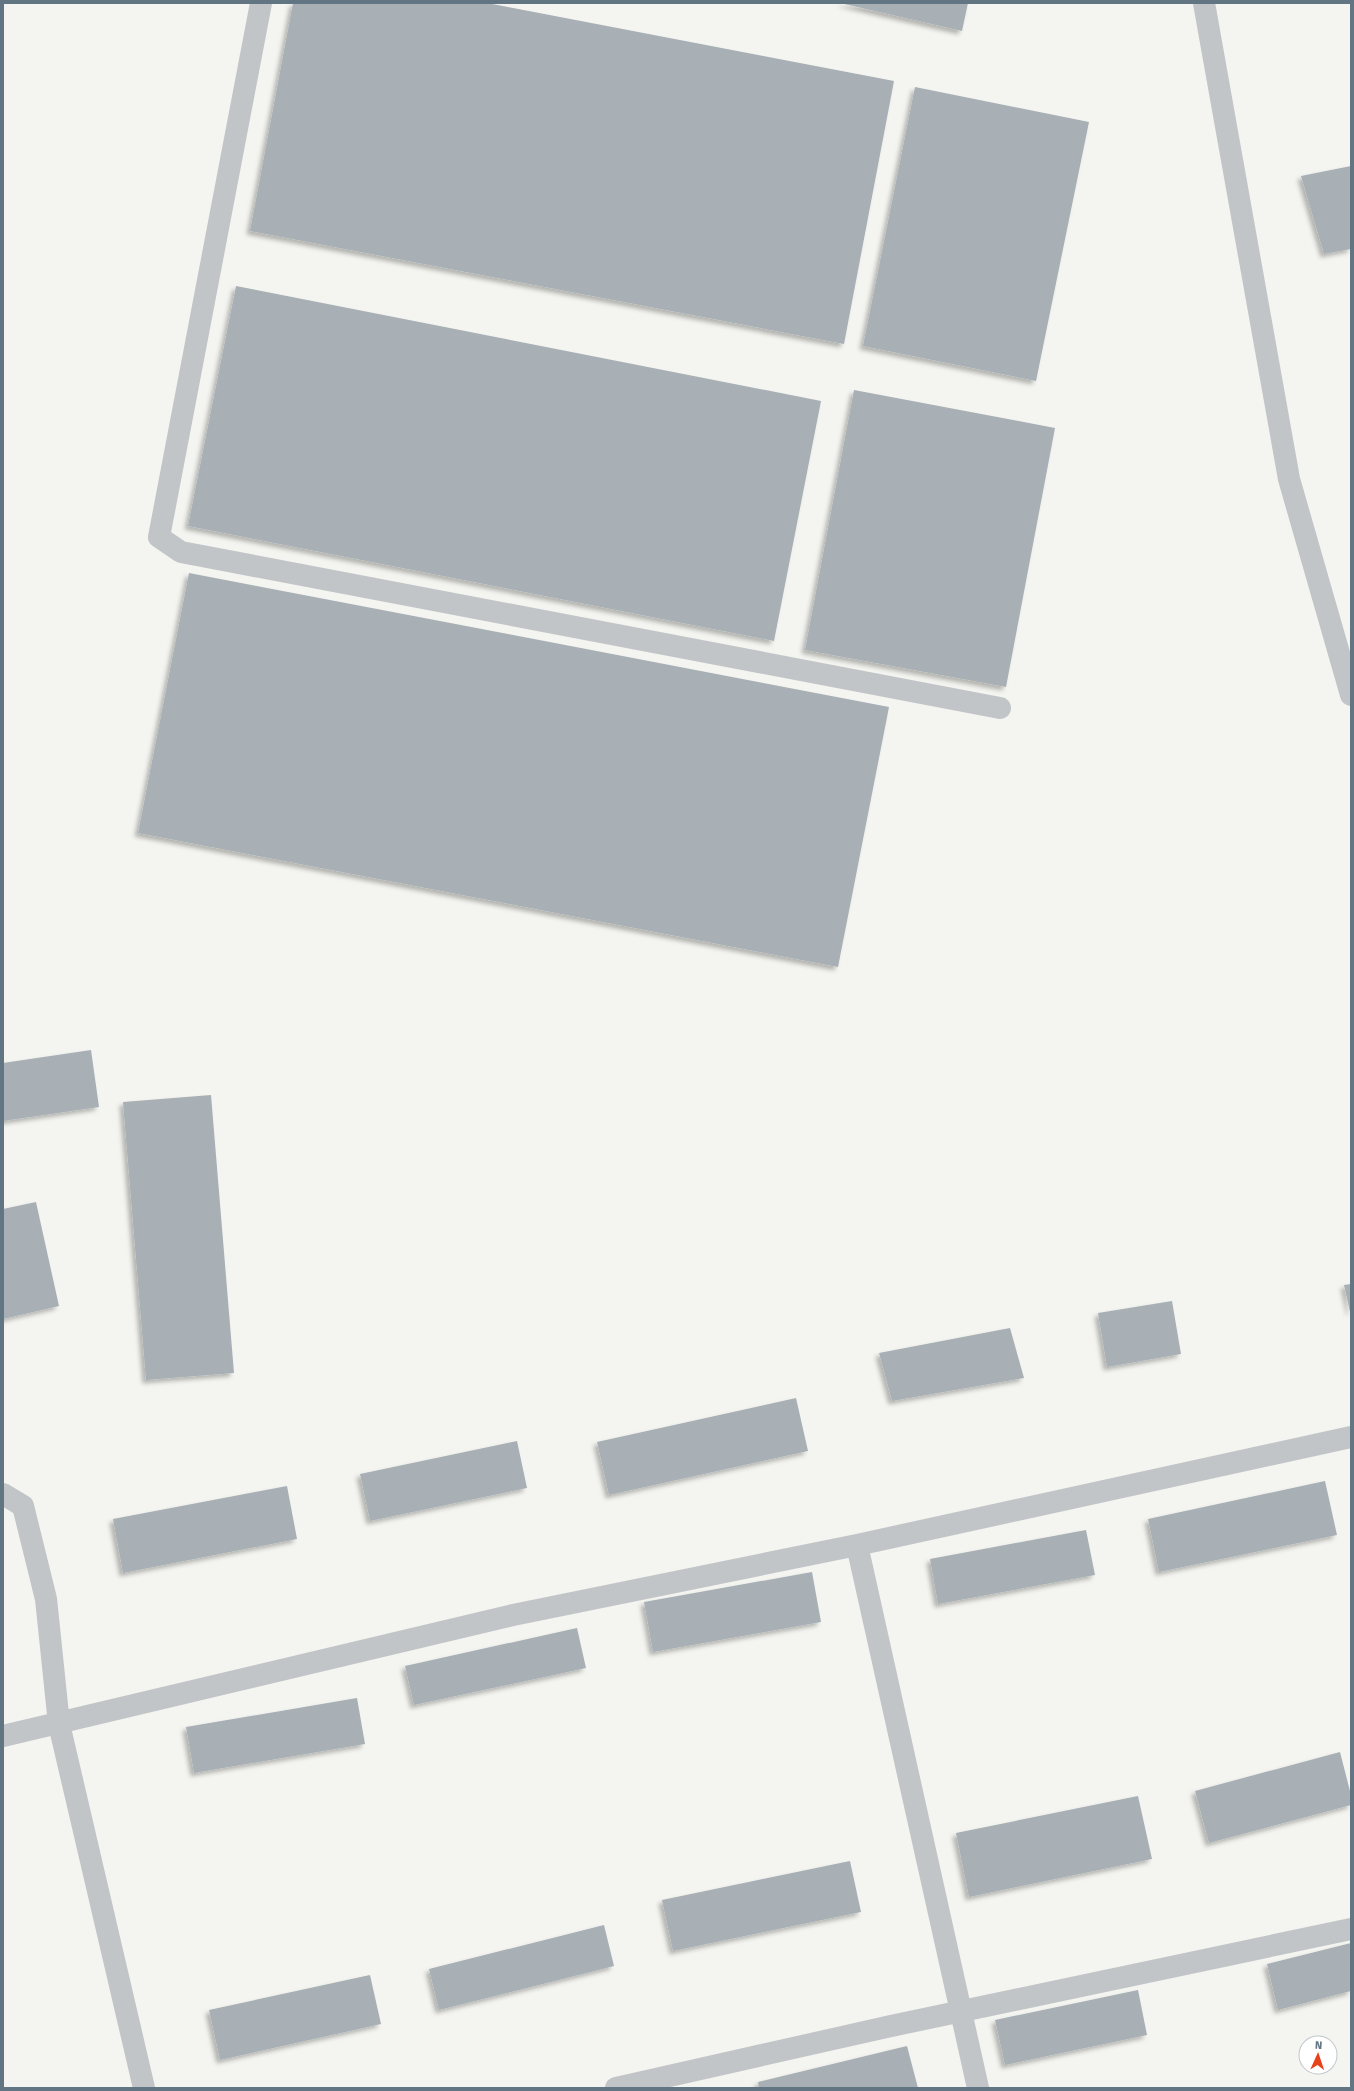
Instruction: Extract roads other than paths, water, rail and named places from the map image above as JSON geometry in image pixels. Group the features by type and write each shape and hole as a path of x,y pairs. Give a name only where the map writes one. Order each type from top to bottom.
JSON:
{"street":[{"path":"261,3 159,537 181,552 1000,708"},
{"path":"1204,3 1289,479 1351,695"},
{"path":"3,1736 59,1724 513,1615 857,1545 1351,1437"},
{"path":"3,1494 23,1506 46,1599 59,1724 144,2088"},
{"path":"857,1545 978,2088"},
{"path":"616,2088 891,2026 1351,1929"}]}
